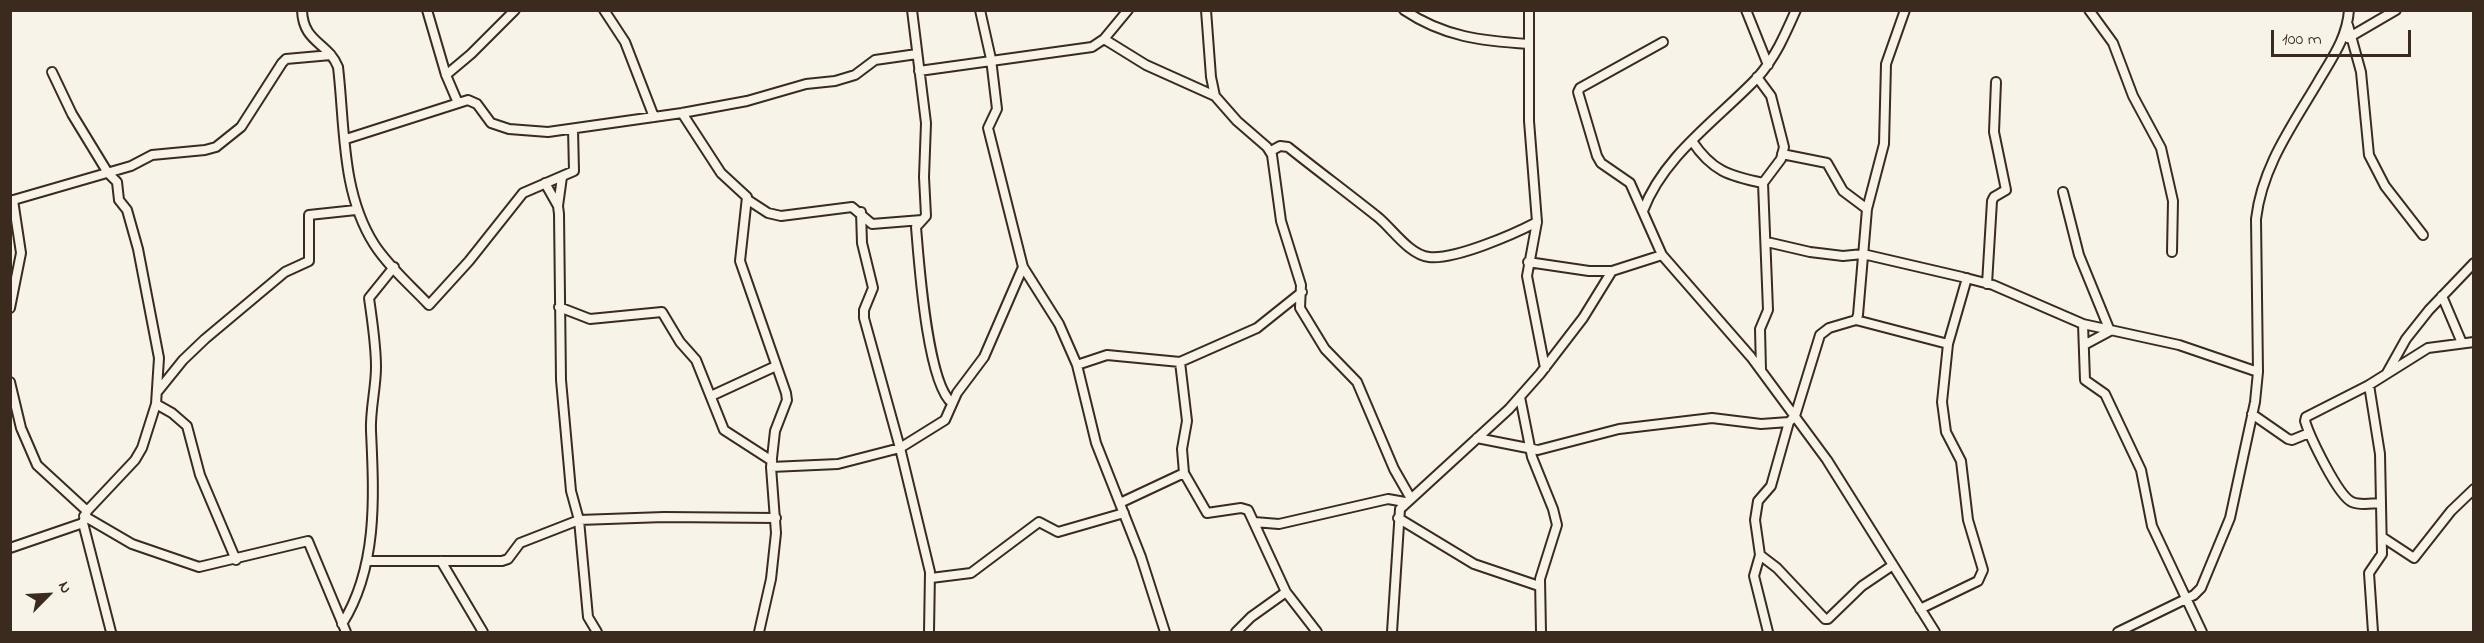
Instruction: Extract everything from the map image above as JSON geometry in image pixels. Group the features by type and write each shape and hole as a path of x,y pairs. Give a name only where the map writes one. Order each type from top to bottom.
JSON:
{"street":[{"path":"302,10 308,36 331,55 338,67 350,189 356,210 376,247 430,306 523,193 574,171 576,168 573,129"},
{"path":"427,10 446,75 458,104"},
{"path":"446,75 471,54 515,10"},
{"path":"604,10 625,42 654,117"},
{"path":"912,10 926,123 924,220 916,227 922,300 937,371 944,394 952,403"},
{"path":"980,10 991,59 997,109 988,128 1023,267 1059,324 1077,365 1096,444 1142,557 1165,633"},
{"path":"919,71 991,59 1030,57 1092,47 1104,39 1128,10"},
{"path":"1206,10 1211,76 1215,96"},
{"path":"1404,10 1436,30 1485,41 1529,44"},
{"path":"1529,10 1529,121 1537,222 1528,262 1528,290 1545,369"},
{"path":"1746,10 1768,65"},
{"path":"1642,211 1673,162 1768,65 1782,44 1796,10"},
{"path":"1856,320 1867,209 1884,144 1886,64 1905,10"},
{"path":"2089,10 2113,43 2133,96 2161,148 2173,201 2172,252"},
{"path":"2118,633 2185,602 2200,588 2230,518 2252,414 2258,372 2256,219 2258,197 2273,158 2343,40 2348,25 2349,10"},
{"path":"2343,40 2396,10"},
{"path":"2348,25 2361,72 2369,155 2385,186 2423,236"},
{"path":"1104,39 1146,65 1215,96 1237,121 1270,151 1283,228 1302,292 1300,308 1324,349 1357,382 1407,500"},
{"path":"1663,42 1584,83 1578,92 1597,156 1601,163 1630,183 1662,255 1761,370 1792,419 1852,496 1935,633"},
{"path":"346,139 473,101 487,120 509,129 541,133 682,113 747,101 806,84 835,81 855,75 875,60 917,54"},
{"path":"10,548 84,517 135,459 156,404 159,358 138,249 127,210 120,200 117,182 120,173 152,155 216,147 241,127 286,59 331,55"},
{"path":"52,72 72,114 108,173 117,182"},
{"path":"1757,77 1771,96 1784,141 1782,154 1763,183 1768,310 1760,329 1761,370"},
{"path":"1987,284 1992,201 1994,197 2006,190 1994,132 1996,82"},
{"path":"682,113 721,173 746,194 748,200 740,261 787,400 775,431 772,464 776,518 771,579 759,633"},
{"path":"1692,141 1708,162 1721,172 1763,183"},
{"path":"1270,151 1280,146 1288,147 1380,219 1419,255 1437,257 1463,251 1511,236 1537,222"},
{"path":"1782,154 1827,163 1843,191 1867,209"},
{"path":"10,308 21,253 12,200 131,166"},
{"path":"562,177 558,206 560,370 571,491 579,520 588,617 597,633"},
{"path":"545,183 558,206"},
{"path":"2063,192 2079,255 2110,332"},
{"path":"748,200 773,216 852,207 861,212 872,224 924,220"},
{"path":"157,392 183,360 205,339 285,272 309,261 309,215 356,210"},
{"path":"861,212 862,243 873,288 864,310 864,318 900,447 931,578 929,633"},
{"path":"1767,242 1810,252 1843,256 1863,254 1967,278 2083,324 2110,332 2179,345 2258,372"},
{"path":"1528,262 1579,270 1612,271 1662,255"},
{"path":"2386,374 2406,339 2474,262"},
{"path":"342,624 362,586 367,561 373,492 371,420 376,364 369,298 394,267"},
{"path":"559,307 590,319 662,312 680,342 696,360 724,430 772,464 838,464 900,447 945,420 957,393 984,357 1023,267"},
{"path":"1392,633 1398,519 1407,500 1520,397 1545,369 1583,318 1612,271"},
{"path":"1017,284 1031,278"},
{"path":"1920,609 1978,581 1983,570 1968,520 1961,461 1943,422 1942,402 1948,344 1967,278"},
{"path":"1077,365 1107,355 1180,362 1257,328 1302,292"},
{"path":"2442,296 2462,343"},
{"path":"1768,633 1754,576 1760,555 1755,520 1758,501 1771,486 1821,335 1829,328 1856,320 1948,344"},
{"path":"2083,324 2085,380 2107,398 2141,470 2152,526 2185,602 2202,633"},
{"path":"2084,345 2110,332"},
{"path":"2381,503 2358,504 2345,497 2309,433 2305,421 2311,413 2369,386 2428,348 2474,342"},
{"path":"1180,362 1187,421 1182,449 1184,473 1207,513 1245,508 1254,522 1286,592 1317,633"},
{"path":"711,396 776,366"},
{"path":"10,382 21,428 37,465 84,517 132,544 199,567 308,541 346,633"},
{"path":"2369,386 2380,454 2382,537 2382,554 2369,573 2373,633"},
{"path":"1520,397 1531,449 1557,525 1539,586 1541,633"},
{"path":"156,404 172,413 187,426 200,475 236,560"},
{"path":"2252,414 2288,439 2292,440 2309,433"},
{"path":"1477,438 1531,449 1546,449 1619,429 1712,418 1761,424 1792,419"},
{"path":"1120,503 1184,473"},
{"path":"2382,537 2414,558 2451,511 2474,489"},
{"path":"1254,522 1279,524 1388,500 1407,500"},
{"path":"931,578 975,571 1039,522 1058,532 1124,513"},
{"path":"84,517 111,633"},
{"path":"367,561 502,561 508,559 520,543 579,520 664,517 776,518"},
{"path":"1398,519 1474,564 1539,586"},
{"path":"1760,555 1777,568 1825,619 1828,619 1862,586 1893,565"},
{"path":"441,561 483,633"},
{"path":"1236,633 1251,617 1286,592"}]}
